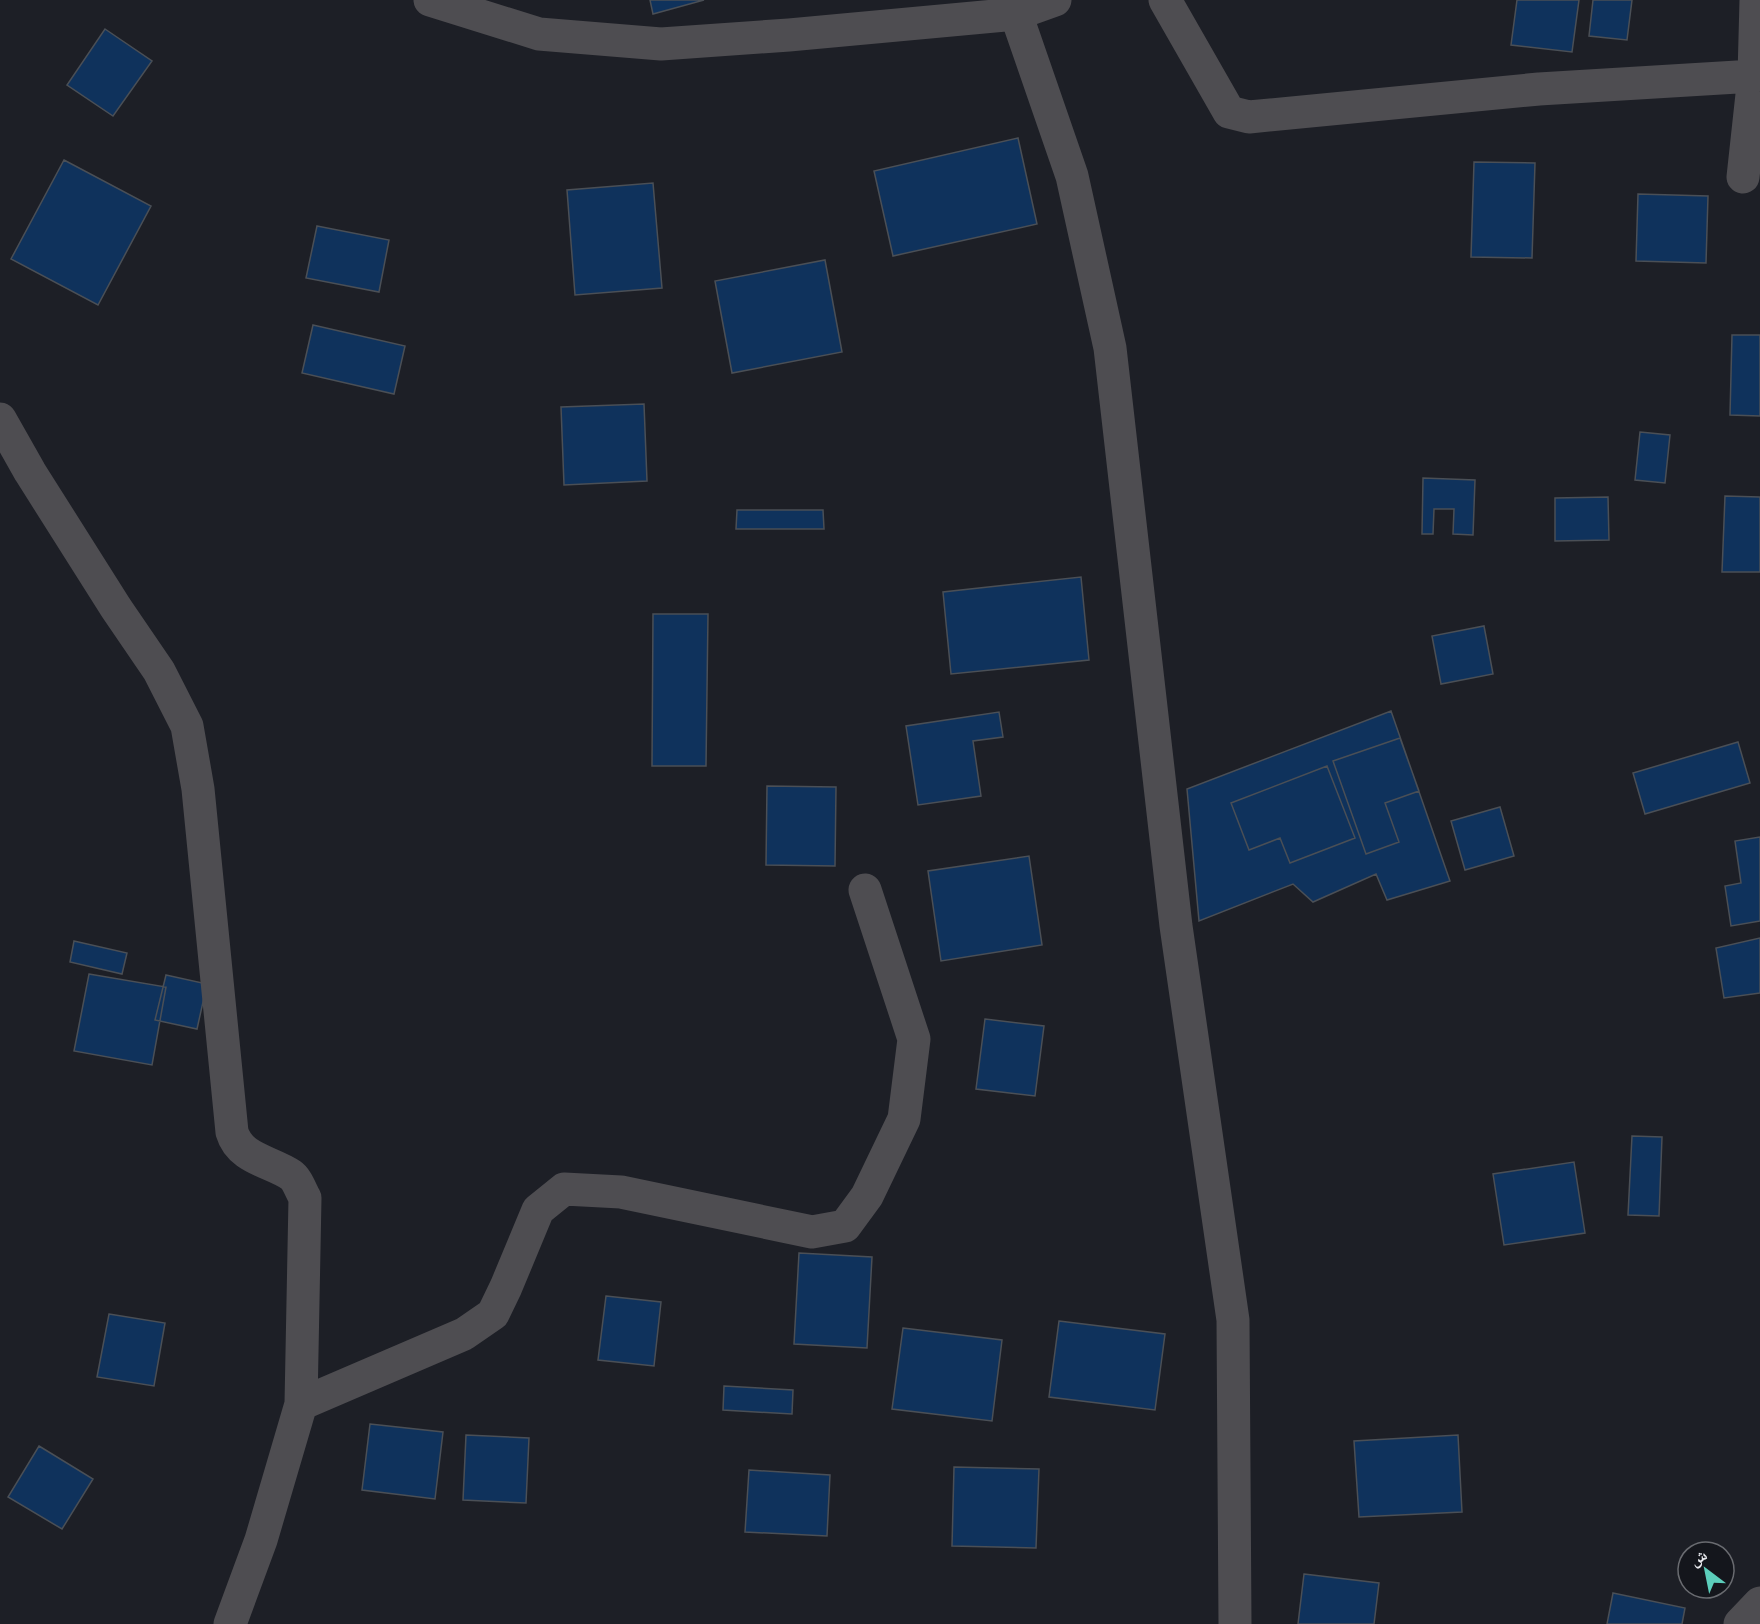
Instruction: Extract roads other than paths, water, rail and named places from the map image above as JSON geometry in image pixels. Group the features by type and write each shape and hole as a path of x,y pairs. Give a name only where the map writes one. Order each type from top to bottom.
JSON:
{"street":[{"path":"430,0 539,34 661,44 789,35 1016,14 1055,0"},
{"path":"1165,0 1229,112 1249,117 1539,88 1754,76"},
{"path":"1743,177 1754,76 1755,0"},
{"path":"1016,14 1072,176 1110,348 1176,926 1233,1320 1236,1624"},
{"path":"0,419 30,472 159,671 186,726 198,789 232,1132 235,1142 245,1153 293,1176 305,1198 301,1404 261,1540 230,1624"},
{"path":"301,1404 464,1334 493,1314 507,1287 538,1210 564,1189 621,1192 812,1232 845,1226 867,1196 904,1119 914,1039 865,890"},
{"path":"1740,1624 1760,1603"}]}
